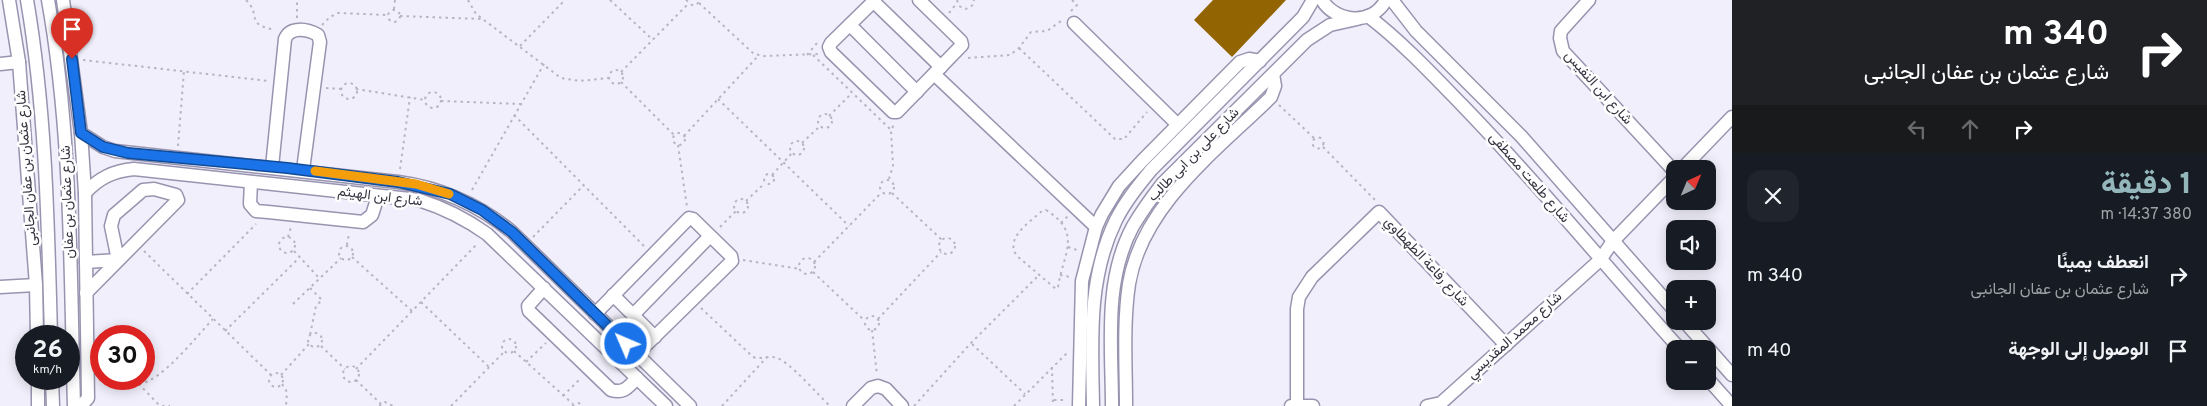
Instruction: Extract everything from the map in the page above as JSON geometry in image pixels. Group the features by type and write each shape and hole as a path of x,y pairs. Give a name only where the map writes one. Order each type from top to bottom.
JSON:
{"street":[{"name":"شارع عثمان بن عفان الجانبى","path":"9,0 19,62 36,285 37,325"},
{"name":"شارع عثمان بن عفان","path":"27,0 37,70 46,164 51,325"},
{"name":"شارع عثمان بن عفان","path":"48,0 59,75 68,163 74,406"},
{"path":"63,0 81,133 85,193 88,398 82,406"},
{"path":"919,0 961,41 962,46 954,53 938,71 897,112 893,112 831,52 829,48 831,43 874,1 938,71 1096,227"},
{"name":"شارع على بن ابى طالب","path":"1093,406 1093,310 1097,277 1104,249 1116,220 1131,195 1151,170 1303,18 1313,0"},
{"path":"1322,0 1332,12 1344,18 1363,17 1377,11 1386,0"},
{"name":"شارع طلعت مصطفى","path":"1392,0 1416,31 1513,127 1666,301"},
{"name":"شارع ابن النفيس","path":"1589,0 1564,25 1560,38 1563,51 1666,162"},
{"name":"شارع على بن ابى طالب","path":"1112,406 1111,311 1115,281 1122,254 1132,228 1146,204 1164,183 1273,74 1318,32 1343,21 1363,17"},
{"name":"شارع طلعت مصطفى","path":"1363,17 1403,45 1498,142 1672,340"},
{"path":"1074,23 1177,124"},
{"path":"850,25 917,92"},
{"path":"272,166 285,39 292,32 312,32 318,36 320,42 303,170"},
{"path":"1079,406 1082,281 1096,227 1119,186 1177,124 1240,62 1250,59 1260,61"},
{"path":"0,64 19,62"},
{"path":"1126,406 1126,313 1129,283 1136,258 1146,235 1158,212 1173,193 1271,97 1275,86 1273,74"},
{"path":"1690,160 1732,116"},
{"name":"شارع ابن الهيثم","path":"81,133 103,147 115,151 272,166 398,182 433,188 466,201 498,220 526,245 690,406"},
{"path":"46,164 68,163"},
{"name":"شارع ابن الهيثم","path":"85,193 107,175 120,170 134,169 419,200 434,205 462,217 487,234 666,406"},
{"path":"251,182 250,204 256,210 268,212 363,222 372,215 378,196"},
{"name":"شارع محمد المقديسي","path":"1427,406 1441,403 1600,260 1614,241 1666,186"},
{"path":"86,293 178,200 176,195 154,189 143,190 114,215 112,226 118,260"},
{"name":"شارع رفاعة الطهطاوي","path":"1297,406 1297,309 1299,297 1312,278 1379,212 1506,346"},
{"path":"595,314 689,218 693,219 732,258 636,355"},
{"path":"633,315 710,236"},
{"path":"86,262 118,260"},
{"path":"0,287 36,285"},
{"path":"544,288 528,306 529,311 611,390 618,392 624,390 637,378"},
{"path":"613,295 654,337"},
{"path":"1692,330 1732,375"},
{"path":"604,345 615,334"},
{"path":"853,406 872,388 878,386 886,389 902,406"},
{"path":"1716,388 1732,406"},
{"path":"38,390 38,406"},
{"path":"52,390 53,406"},
{"path":"1291,406 1313,406"}],"path":[{"path":"246,0 251,5 254,19 261,27 292,32 297,0"},
{"path":"394,10 395,0"},
{"path":"468,0 476,14 561,78 589,81 608,78"},
{"path":"520,46 565,0"},
{"path":"610,0 652,40"},
{"path":"686,0 688,4"},
{"path":"956,0 960,6 966,9 973,5 974,0"},
{"path":"954,53 969,59 1010,55 1020,48 1031,32 1047,31 1054,28 1077,5 1072,0"},
{"path":"688,4 696,5 700,1 749,51 759,55 812,55 823,53 829,48"},
{"path":"621,72 688,4"},
{"path":"388,15 390,11 394,10"},
{"path":"394,10 399,12 400,16"},
{"path":"318,36 324,23 338,13 388,15"},
{"path":"388,15 390,20 395,22 400,16"},
{"path":"400,16 485,19"},
{"path":"1020,48 1115,139 1124,139 1155,103"},
{"path":"678,145 682,144 685,140 684,136 759,55"},
{"path":"812,55 891,130 893,166 889,179 881,183 882,192"},
{"path":"72,59 282,82"},
{"path":"466,201 544,64"},
{"path":"608,78 612,70 621,72"},
{"path":"177,158 184,71"},
{"path":"621,72 623,77 621,82"},
{"path":"608,78 612,84 621,82"},
{"path":"621,82 674,135"},
{"path":"356,89 356,94 350,99 343,97 341,93 343,86 346,83 351,83 356,89 425,100"},
{"path":"425,100 426,96 434,93 440,97 441,101"},
{"path":"830,116 852,93"},
{"path":"1271,97 1314,138 1317,136 1325,144 1323,147 1373,196 1379,212"},
{"path":"398,182 410,98"},
{"path":"718,99 849,226"},
{"path":"425,100 430,108 437,107 441,101"},
{"path":"441,101 521,104"},
{"path":"820,126 818,123 819,116 822,114 830,116"},
{"path":"514,116 653,254"},
{"path":"820,126 828,127 832,122 830,116"},
{"path":"802,143 820,126"},
{"path":"674,135 679,133 684,136"},
{"path":"674,135 672,140 678,145 689,218"},
{"path":"1314,138 1312,142 1319,149 1323,147"},
{"path":"772,176 792,153 792,145 796,141 802,143"},
{"path":"792,153 798,155 803,152 802,143"},
{"path":"765,183 764,177 766,175 772,176"},
{"path":"746,201 765,183 772,183 774,179 772,176"},
{"path":"889,179 895,185 892,193"},
{"path":"526,245 584,185"},
{"path":"814,262 882,192"},
{"path":"882,192 885,194 892,193"},
{"path":"892,193 942,240"},
{"path":"736,211 735,202 740,199 746,201"},
{"path":"736,211 742,213 747,210 746,201"},
{"path":"1042,210 1046,210 1066,229 1069,242 1058,287 1054,289 1039,275 1017,256 1013,245 1018,234 1042,210"},
{"path":"710,236 736,211"},
{"path":"187,294 268,212"},
{"path":"356,369 487,234"},
{"path":"284,238 292,239 295,244 293,250 289,253 282,251 279,248 281,240 284,238"},
{"path":"950,238 955,244 954,250 946,254 941,252 939,246 942,240 950,238"},
{"path":"135,243 271,376"},
{"path":"348,245 353,250 352,258 346,260 341,258 338,254 339,249 348,245"},
{"path":"293,250 320,279"},
{"path":"872,330 878,326 878,319 941,252"},
{"path":"225,331 300,258"},
{"path":"293,304 341,258"},
{"path":"352,258 412,311"},
{"path":"732,258 800,269 806,274 813,272 816,267 811,259 804,259 801,262 800,269"},
{"path":"813,272 865,321 866,327 872,330"},
{"path":"914,406 971,343 1039,275"},
{"path":"286,406 287,392 282,384 281,375 309,344 308,341 316,306 322,300 310,288"},
{"path":"692,300 753,357 778,358 786,363 830,406"},
{"path":"421,302 489,367"},
{"path":"865,321 871,316 878,319"},
{"path":"155,378 213,319"},
{"path":"872,330 878,386"},
{"path":"310,335 317,333 320,335 322,338 320,345"},
{"path":"526,362 554,335"},
{"path":"505,351 503,344 508,340 511,340 516,345 514,351"},
{"path":"1014,406 1024,394 1080,341"},
{"path":"971,343 1024,394"},
{"path":"309,344 312,347 320,345"},
{"path":"320,345 345,369"},
{"path":"453,406 505,351"},
{"path":"505,351 511,353 514,351"},
{"path":"514,351 572,405 579,403 583,406"},
{"path":"722,406 768,357"},
{"path":"345,369 353,366 358,376 356,380"},
{"path":"1052,367 1053,406"},
{"path":"345,369 344,378 350,382 356,380"},
{"path":"563,396 590,369"},
{"path":"281,375 278,373 271,376 269,381 272,386 278,387 282,384"},
{"path":"356,380 380,405 386,402 393,406"},
{"path":"145,390 161,406 170,406"}],"building":[{"path":"1213,0 1286,0 1232,57 1194,20"}],"slow traffic":[{"path":"315,171 416,184 449,194"}],"route":[{"path":"72,59 81,133 103,147 128,153 287,168 416,184 450,194 498,220 526,245 626,344"}]}
